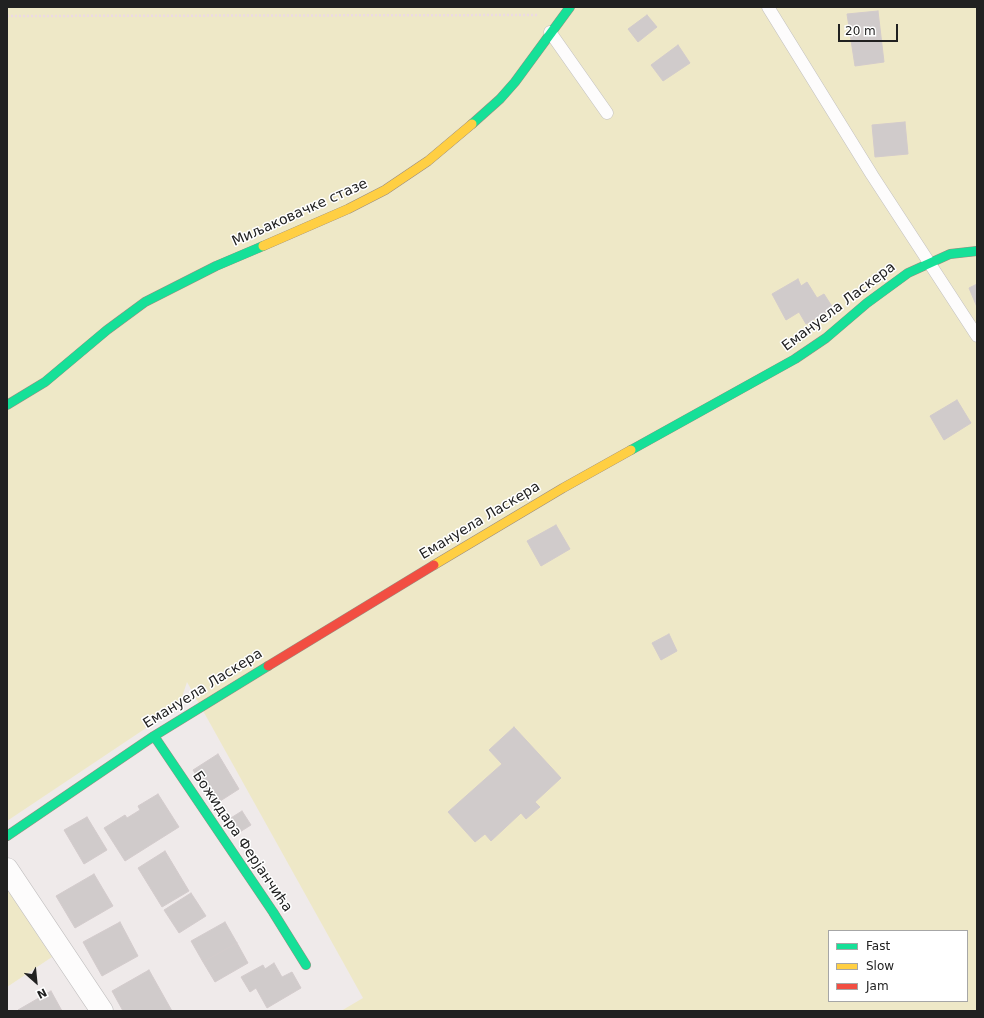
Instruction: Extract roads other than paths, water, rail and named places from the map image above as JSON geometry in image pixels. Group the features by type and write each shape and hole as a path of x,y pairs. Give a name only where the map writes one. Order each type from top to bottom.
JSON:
{"street":[{"name":"Миљаковачке стазе","path":"7,405 46,382 107,330 145,302 216,266 348,209 385,190 428,161 456,139 500,99 519,77 550,32 570,7"},
{"name":"Емануела Ласкера","path":"7,836 154,736 563,488 795,359 826,338 867,303 902,278 929,263 950,254 977,251"},
{"name":"Божидара Ферјанчића","path":"154,736 273,912 306,965"},
{"path":"7,869 102,1011"}],"lane":[{"path":"768,7 929,263 977,336"},
{"path":"550,32 607,113"}]}
